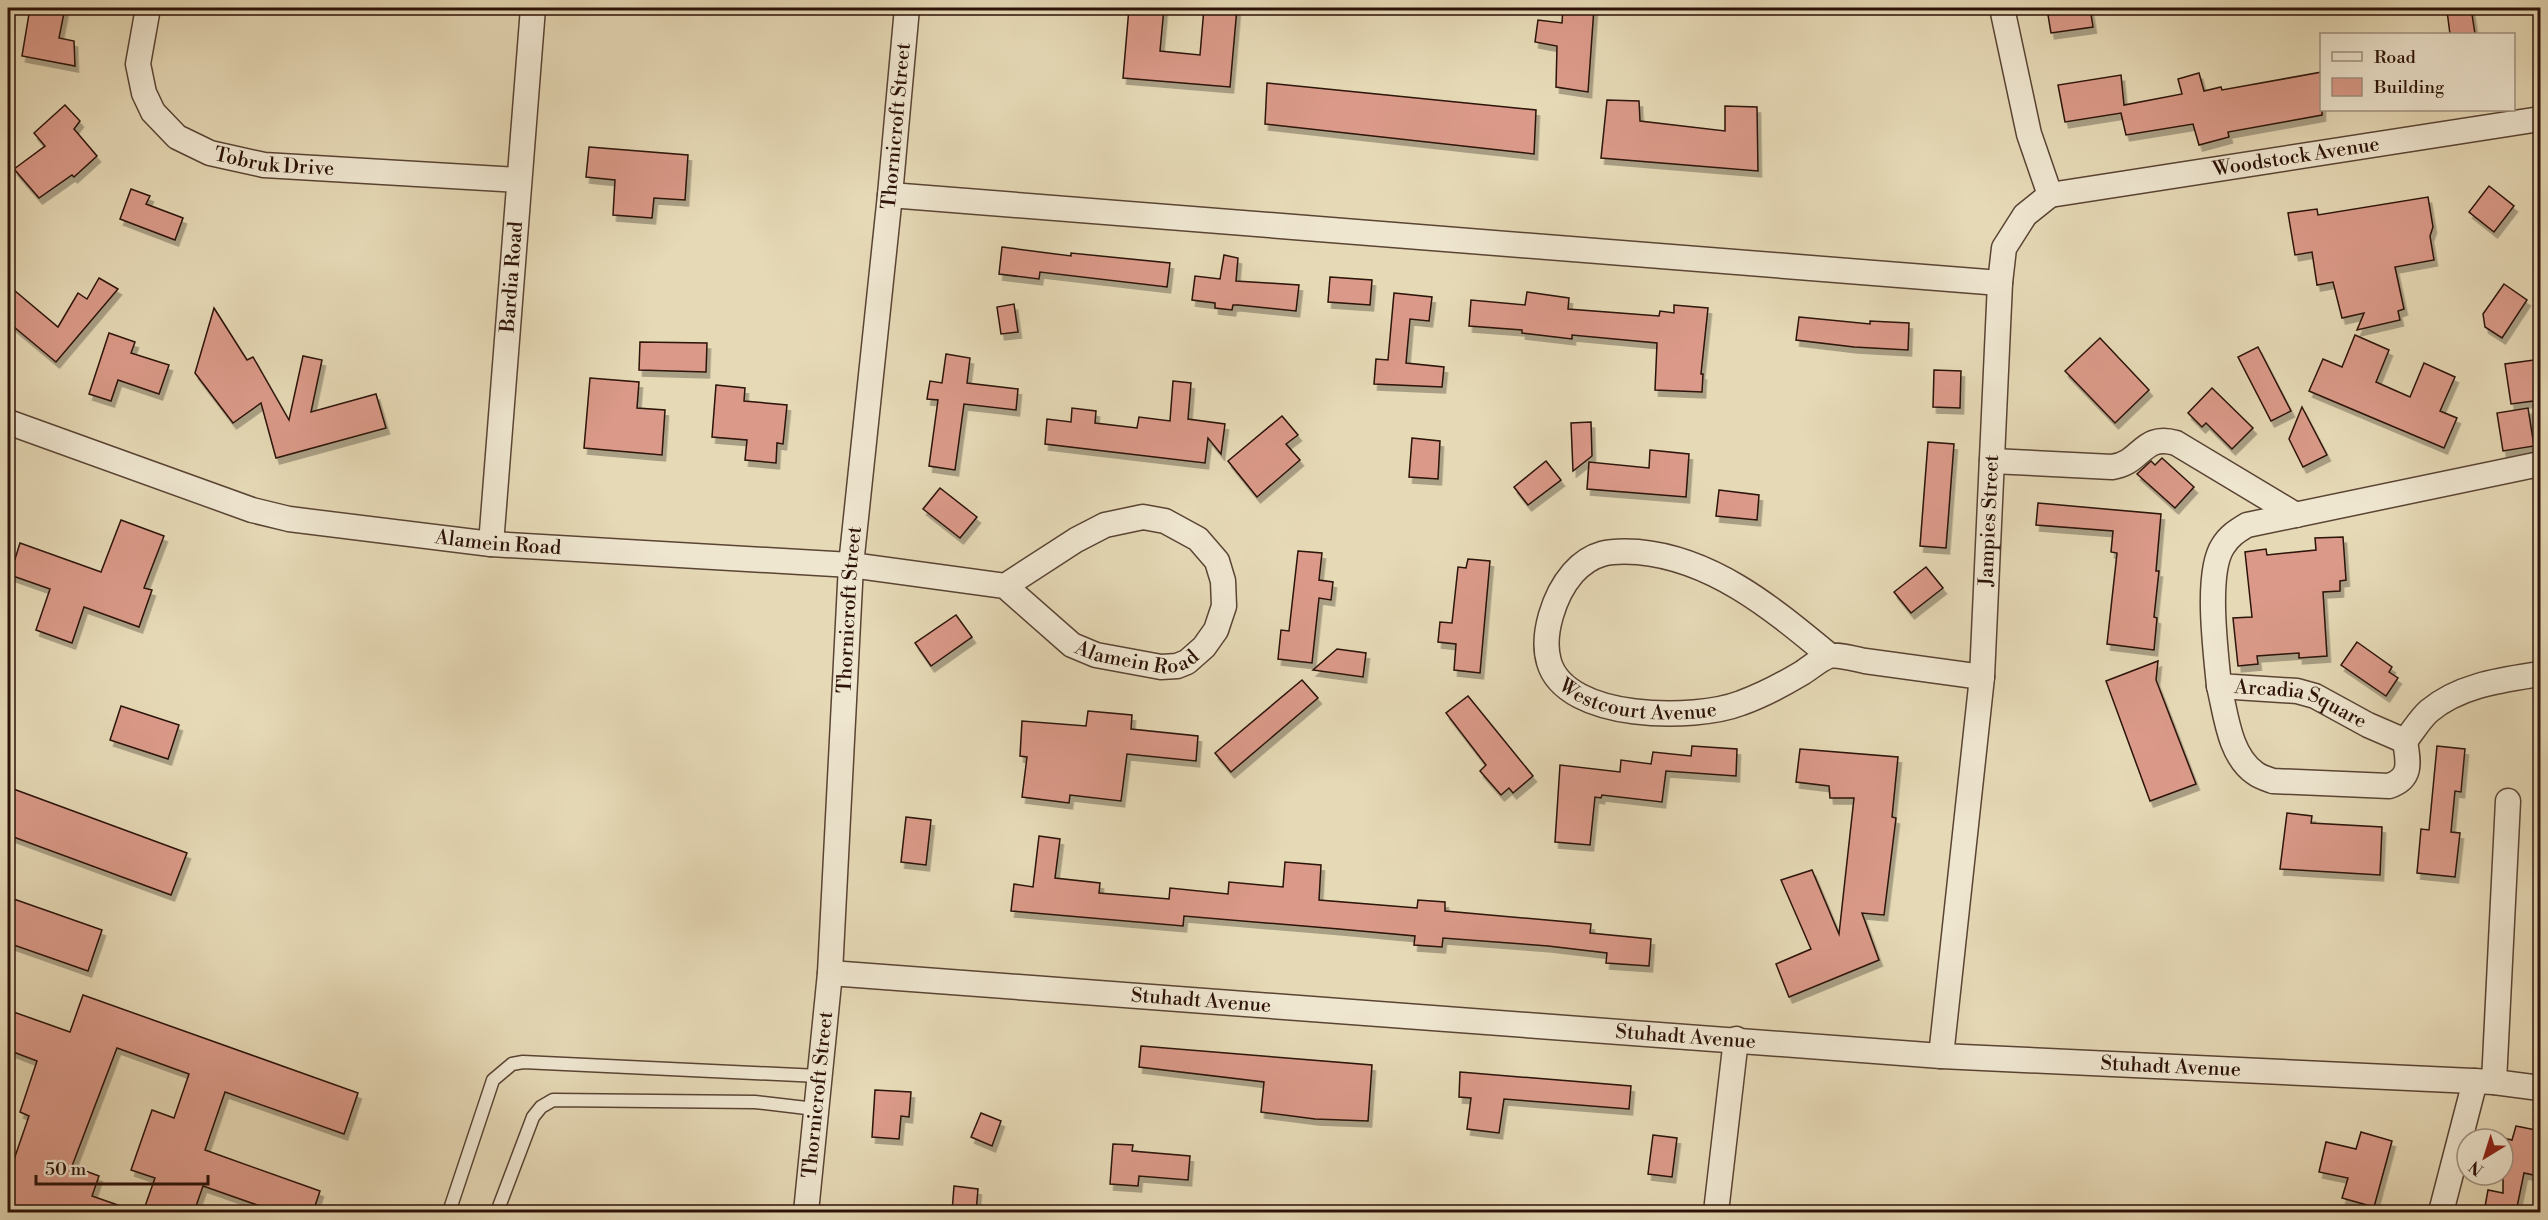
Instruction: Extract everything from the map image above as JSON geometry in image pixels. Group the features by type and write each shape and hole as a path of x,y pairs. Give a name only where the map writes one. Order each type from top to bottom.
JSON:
{"street":[{"name":"Tobruk Drive","path":"148,8 138,64 144,93 153,112 177,137 210,153 264,165 519,180"},
{"name":"Bardia Road","path":"491,544 533,8"},
{"name":"Thornicroft Street","path":"806,1212 830,973 850,565 890,195 906,8"},
{"path":"2002,8 2030,134 2050,195"},
{"name":"Woodstock Avenue","path":"2050,195 2541,119"},
{"path":"890,195 2000,283"},
{"name":"Jampies Street","path":"1941,1056 1982,677 2000,283 2004,248 2025,215 2050,195"},
{"name":"Alamein Road","path":"8,422 252,510 289,519 491,544 850,565 1005,586 1072,645 1095,655 1161,667 1177,666 1187,662 1204,647 1216,630 1224,606 1224,581 1217,561 1198,539 1165,521 1143,517 1105,525 1076,540 1005,586"},
{"path":"1992,461 2112,467 2122,465 2149,442 2164,440 2176,444 2296,515"},
{"name":"Arcadia Square","path":"2405,741 2368,725 2315,696 2297,691 2219,686 2214,630 2214,590 2215,569 2221,548 2231,535 2247,525 2541,464"},
{"name":"Westcourt Avenue","path":"1612,550 1664,555 1685,561 1734,585 1775,610 1830,656 1772,691 1738,705 1694,714 1610,709 1579,697 1559,682 1550,666 1545,648 1554,607 1565,583 1580,565 1596,554 1612,550"},
{"path":"1830,656 1982,677"},
{"path":"2219,686 2235,746 2245,763 2256,774 2273,781 2389,786 2399,783 2406,773 2408,759 2405,741 2428,712 2454,694 2504,679 2541,674"},
{"path":"2441,1212 2485,1081 2508,801"},
{"name":"Stuhadt Avenue","path":"830,973 1941,1056 2485,1081 2541,1088"},
{"path":"1716,1212 1736,1039"}],"lane":[{"path":"449,1212 493,1080 512,1064 523,1062 819,1076"},
{"path":"497,1212 533,1117 541,1107 553,1100 755,1102 815,1109"}],"building":[{"path":"30,8 65,8 59,38 74,41 75,66 22,56"},
{"path":"1129,8 1164,8 1160,51 1200,55 1204,8 1237,8 1230,87 1123,78"},
{"path":"1563,8 1594,8 1588,92 1556,87 1557,46 1535,42 1538,20 1562,23"},
{"path":"2051,8 2090,8 2093,27 2051,33 2048,15 2052,13"},
{"path":"2471,8 2475,33 2450,33 2447,11"},
{"path":"2320,72 2320,111 2322,115 2228,132 2229,137 2199,145 2193,124 2126,135 2121,113 2065,122 2058,85 2121,75 2124,105 2182,94 2178,79 2199,73 2204,91 2221,87 2222,90"},
{"path":"1267,83 1536,110 1534,154 1265,124"},
{"path":"1607,100 1639,101 1640,121 1725,131 1725,106 1757,107 1758,171 1601,158"},
{"path":"65,105 80,121 74,129 97,156 74,177 72,175 39,198 14,169 45,146 34,133"},
{"path":"589,147 688,155 685,200 654,198 652,218 613,215 615,180 586,177"},
{"path":"2489,186 2514,206 2494,232 2469,212"},
{"path":"131,189 150,196 146,204 183,218 175,240 120,219"},
{"path":"2428,197 2433,227 2430,236 2434,260 2395,267 2404,309 2398,311 2400,320 2357,330 2364,313 2342,318 2333,282 2317,285 2312,252 2295,255 2288,213 2317,209 2318,215"},
{"path":"1002,247 1071,256 1071,253 1170,263 1167,287 1040,272 1039,279 999,274"},
{"path":"1224,255 1238,258 1236,281 1299,285 1296,311 1238,305 1233,305 1232,310 1215,308 1215,303 1192,300 1195,276 1220,279"},
{"path":"1330,277 1372,280 1370,305 1328,302"},
{"path":"99,278 118,289 56,362 8,322 8,285 58,327 78,293 87,299"},
{"path":"2504,284 2527,300 2502,338 2485,327 2483,314"},
{"path":"1527,292 1569,298 1568,309 1659,316 1660,311 1674,313 1674,305 1708,308 1701,374 1703,374 1702,392 1655,390 1657,343 1572,335 1572,339 1522,333 1522,330 1469,326 1471,300 1525,305"},
{"path":"1394,293 1432,297 1429,321 1410,319 1406,363 1444,367 1442,387 1374,384 1376,359 1388,360"},
{"path":"1014,304 1018,332 1001,334 997,307"},
{"path":"214,308 247,360 253,357 289,420 303,356 322,360 311,412 376,394 386,428 276,458 261,403 233,423 195,373"},
{"path":"1799,317 1870,324 1870,321 1909,323 1908,350 1854,347 1796,340"},
{"path":"109,333 135,342 131,353 169,365 159,394 118,380 111,401 89,394"},
{"path":"2355,335 2389,350 2376,382 2410,397 2424,363 2455,377 2440,411 2457,418 2444,448 2309,391 2323,359 2342,367"},
{"path":"2100,338 2149,390 2115,423 2065,371"},
{"path":"640,342 707,343 706,372 639,370"},
{"path":"2258,347 2291,411 2271,421 2238,357"},
{"path":"946,354 970,358 967,383 1018,389 1016,410 964,404 955,470 929,466 938,400 927,399 930,381 942,383"},
{"path":"2541,359 2541,400 2511,404 2505,364"},
{"path":"1934,370 1961,371 1960,408 1933,407"},
{"path":"590,378 639,382 637,408 665,410 662,455 584,448"},
{"path":"1173,381 1191,383 1188,419 1225,424 1221,454 1208,438 1205,463 1045,444 1047,419 1071,422 1072,408 1096,411 1095,423 1137,428 1139,417 1170,421"},
{"path":"716,385 745,388 744,401 787,405 783,444 777,443 776,463 745,460 747,440 712,437"},
{"path":"2212,388 2253,428 2232,449 2206,423 2202,427 2188,413"},
{"path":"2302,407 2327,455 2303,467 2289,439"},
{"path":"2528,408 2534,446 2503,451 2497,413"},
{"path":"1282,416 1298,435 1286,444 1300,460 1257,497 1228,461"},
{"path":"1591,422 1592,456 1573,471 1571,423"},
{"path":"1412,438 1440,441 1438,479 1409,477"},
{"path":"1928,442 1954,444 1946,548 1920,546"},
{"path":"1650,450 1689,454 1686,497 1587,489 1589,462 1649,468"},
{"path":"2162,458 2194,487 2175,508 2137,474 2151,461 2155,465"},
{"path":"1546,461 1561,480 1528,505 1514,487"},
{"path":"940,488 977,517 960,538 923,509"},
{"path":"1719,490 1759,495 1757,520 1716,516"},
{"path":"2038,503 2161,514 2156,571 2159,571 2154,617 2157,618 2154,650 2107,644 2117,553 2111,552 2113,531 2036,525"},
{"path":"121,520 164,536 144,588 152,590 139,627 84,607 72,643 36,630 50,589 10,575 20,543 101,572"},
{"path":"2343,537 2346,580 2340,581 2340,591 2323,592 2327,656 2299,658 2299,653 2257,656 2258,664 2238,666 2233,618 2252,617 2245,552 2266,549 2267,555 2316,550 2315,538"},
{"path":"1298,551 1322,553 1319,580 1333,582 1331,600 1319,598 1312,663 1278,659 1281,630 1289,631"},
{"path":"1468,559 1490,561 1480,673 1454,670 1456,644 1438,642 1440,622 1452,623 1458,567 1466,568"},
{"path":"1926,567 1943,588 1911,613 1894,592"},
{"path":"956,615 972,637 931,666 915,643"},
{"path":"2357,642 2392,667 2389,672 2398,678 2386,696 2341,665"},
{"path":"1337,649 1366,653 1363,677 1313,670"},
{"path":"2158,661 2156,680 2196,784 2150,801 2106,681"},
{"path":"1302,680 1318,698 1231,772 1215,753"},
{"path":"1468,696 1533,776 1513,793 1509,788 1501,795 1480,771 1486,765 1446,713"},
{"path":"121,706 179,725 168,759 110,740"},
{"path":"1088,711 1132,715 1131,729 1198,736 1196,761 1127,754 1121,801 1070,795 1069,803 1022,797 1027,757 1020,756 1022,721 1086,726"},
{"path":"1692,746 1737,749 1736,776 1666,771 1662,802 1602,795 1601,798 1595,797 1590,845 1555,842 1560,765 1620,772 1621,760 1651,764 1653,752 1691,756"},
{"path":"2437,746 2465,749 2461,792 2455,791 2451,832 2460,833 2455,877 2417,873 2421,829 2429,830"},
{"path":"1800,749 1898,757 1892,817 1896,818 1884,915 1862,913 1879,960 1789,997 1776,964 1811,949 1781,880 1812,870 1839,934 1854,798 1830,798 1829,786 1796,782"},
{"path":"8,787 187,853 171,895 8,835"},
{"path":"2287,813 2312,816 2311,823 2382,827 2380,875 2280,869"},
{"path":"906,817 931,820 926,865 901,862"},
{"path":"1039,836 1060,839 1055,878 1100,883 1099,893 1169,899 1170,888 1228,894 1229,882 1283,887 1285,862 1321,865 1319,900 1417,908 1418,900 1445,902 1445,911 1591,924 1590,933 1651,939 1649,966 1606,963 1607,953 1548,946 1443,938 1442,947 1414,945 1415,936 1184,916 1183,926 1011,911 1014,884 1033,887"},
{"path":"8,897 102,930 88,971 8,943"},
{"path":"83,995 358,1093 344,1134 225,1092 205,1150 320,1191 313,1212 277,1212 203,1186 194,1212 143,1212 155,1178 131,1170 152,1110 174,1118 189,1074 117,1048 72,1166 99,1176 92,1196 132,1210 131,1212 8,1212 8,1177 29,1116 20,1112 37,1061 8,1050 8,1010 70,1032"},
{"path":"1141,1046 1372,1065 1368,1121 1315,1119 1261,1112 1264,1082 1139,1067"},
{"path":"1460,1072 1631,1086 1629,1109 1504,1099 1499,1133 1467,1129 1471,1098 1459,1097"},
{"path":"875,1090 911,1092 909,1117 901,1116 899,1139 872,1137"},
{"path":"981,1113 1001,1121 992,1146 971,1137"},
{"path":"2516,1126 2541,1131 2541,1164 2538,1176 2524,1173 2516,1212 2484,1212 2488,1190 2503,1193 2503,1187 2515,1187"},
{"path":"2361,1132 2392,1141 2374,1207 2342,1198 2348,1178 2319,1172 2326,1142 2356,1149"},
{"path":"1653,1135 1677,1138 1672,1177 1648,1174"},
{"path":"1113,1144 1133,1145 1132,1151 1190,1156 1188,1180 1139,1176 1138,1186 1110,1184"},
{"path":"954,1186 978,1189 976,1212 952,1212"}]}
